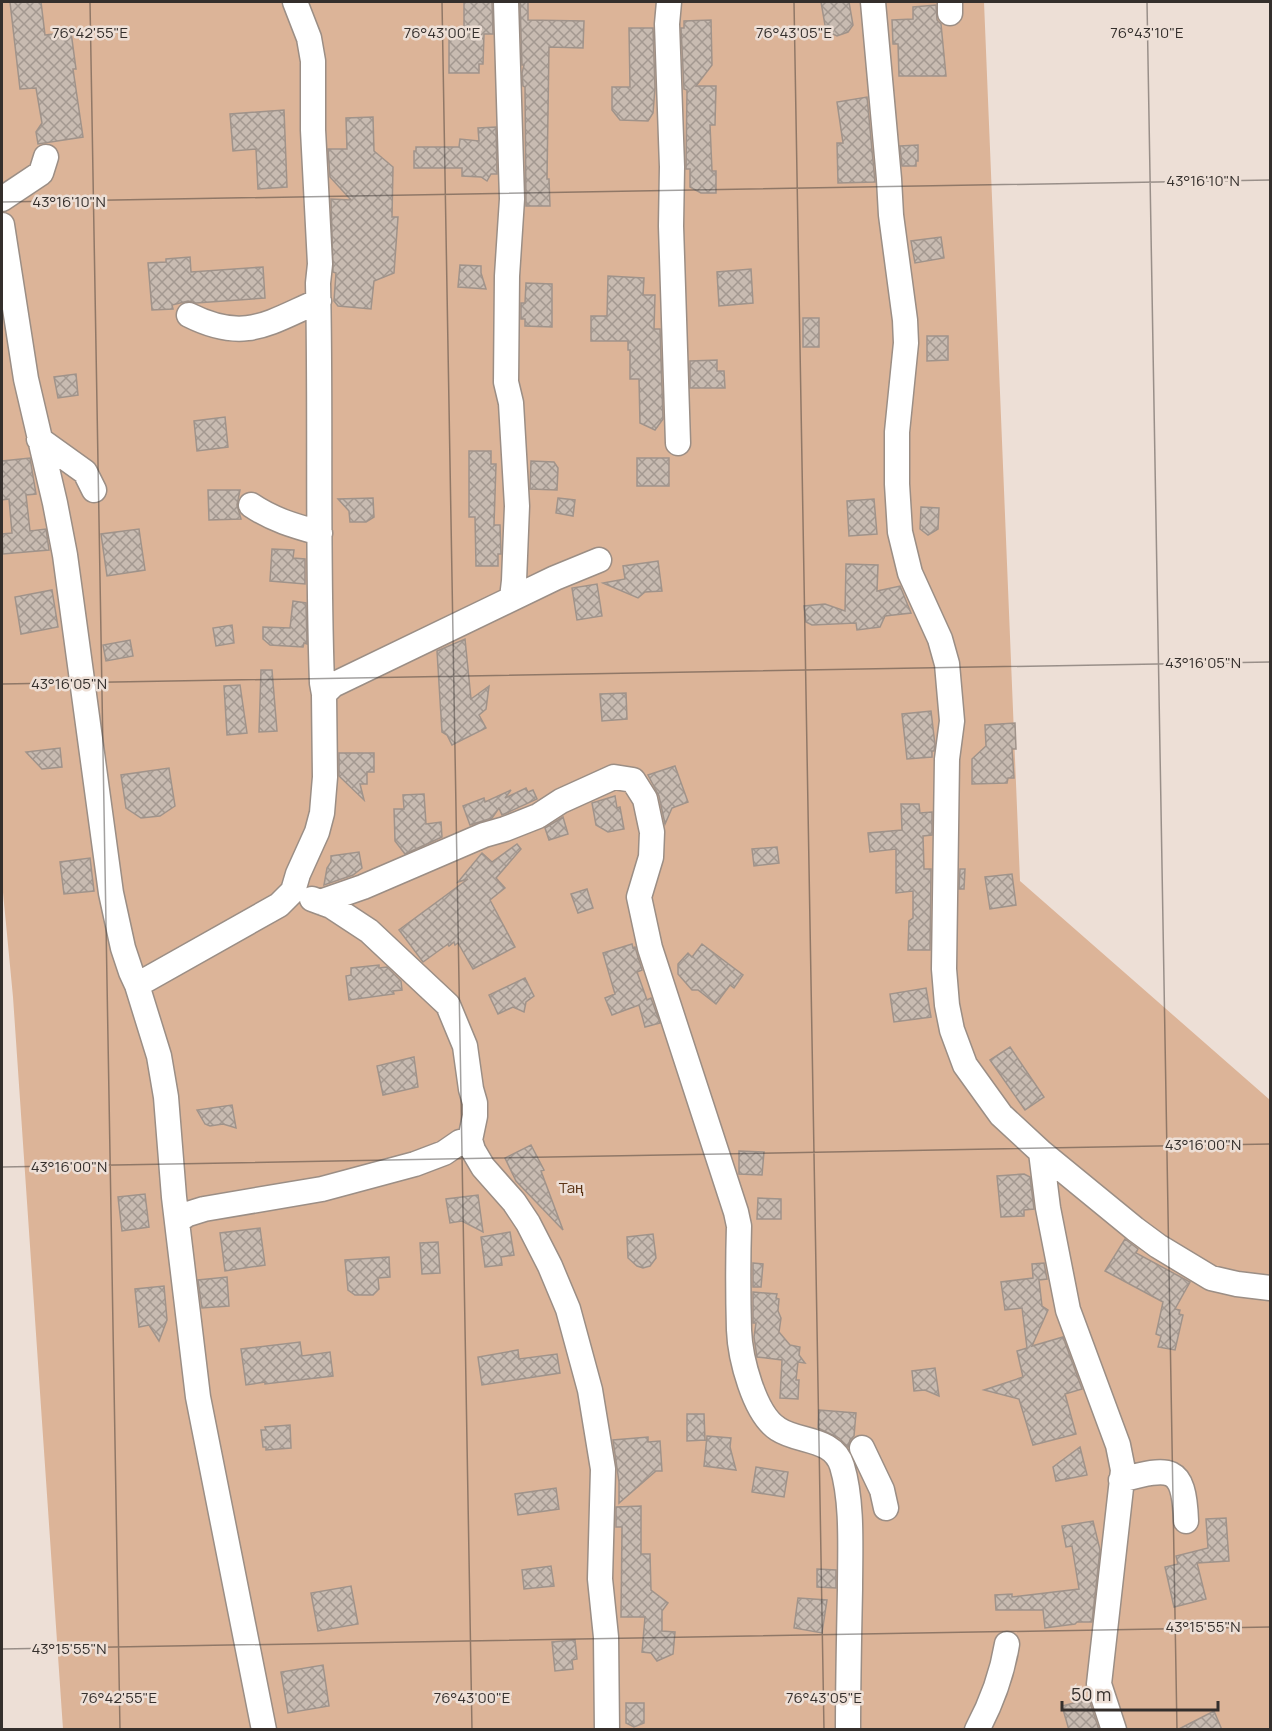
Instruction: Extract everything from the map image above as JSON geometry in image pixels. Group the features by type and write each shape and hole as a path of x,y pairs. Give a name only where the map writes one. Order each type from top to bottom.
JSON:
{"street":[{"path":"138,985 279,905 293,891 317,832 322,813 325,777 324,694 319,605 320,264 313,130 314,74 309,38 295,2"},
{"path":"506,2 512,199 507,276 506,382 511,403 517,506 512,598"},
{"path":"669,2 667,24 672,167 671,226 678,443"},
{"path":"873,2 890,179 891,215 905,320 906,343 897,432 900,531 910,573 940,639 947,664 952,721 947,759 944,969 952,1030 965,1065 975,1082 1001,1115 1041,1152 1135,1229 1195,1270 1211,1278 1270,1288"},
{"path":"2,199 41,173 46,157"},
{"path":"2,225 26,379 55,502 64,555 111,893 123,948 138,985 159,1056 166,1097 177,1221 198,1397 264,1730"},
{"path":"189,315 222,328 256,329 319,301"},
{"path":"39,439 85,472 94,490"},
{"path":"251,505 263,514 283,523 320,533"},
{"path":"324,694 333,685 512,598 599,560"},
{"path":"320,902 363,887 484,835 538,816 561,801 614,777 633,780 645,800 652,832 651,857 639,897 650,948 739,1226 739,1331 746,1367 762,1413 777,1429 822,1444 837,1457 842,1466 848,1505 850,1558 848,1730"},
{"path":"293,891 331,906 369,931 448,1005 465,1046 475,1103 470,1140 473,1150 483,1167 514,1202 528,1223 550,1266 568,1309 590,1390 603,1469 600,1580 606,1637 607,1730"},
{"path":"177,1221 188,1214 204,1209 322,1189 415,1164 470,1140"},
{"path":"1041,1152 1048,1208 1068,1310 1118,1445 1123,1470 1099,1684 1114,1730"},
{"path":"848,1505 884,1499 862,1448"},
{"path":"1121,1480 1151,1472 1173,1474 1179,1479 1183,1489 1186,1521"},
{"path":"977,1730 992,1703 1007,1644"}],"green space":[{"name":"Таң","path":"2,2 984,2 1020,881 1270,1100 1270,1729 63,1729 13,997 2,882"}],"building":[{"path":"10,2 41,2 45,35 71,32 76,69 73,69 83,137 38,144 36,132 42,123 36,88 20,89"},
{"path":"464,2 492,2 493,34 484,34 483,64 479,64 479,73 449,73 449,36 464,37"},
{"path":"520,2 528,2 528,20 584,21 583,48 549,47 547,179 549,179 550,206 526,206 525,87 522,73 524,65 522,65"},
{"path":"821,2 849,2 853,25 848,32 837,36 826,31"},
{"path":"936,5 937,20 941,24 946,76 899,76 898,44 893,44 892,20 913,19 913,7"},
{"path":"711,20 712,65 696,86 716,86 715,125 710,125 712,171 716,171 716,193 701,193 690,187 690,169 686,169 687,90 684,89 681,28 684,28 684,21"},
{"path":"629,28 653,28 655,88 653,113 648,121 620,120 612,110 612,87 630,87"},
{"path":"867,97 875,182 838,183 837,143 843,143 837,102"},
{"path":"284,110 287,187 258,189 256,149 233,151 230,114"},
{"path":"373,117 374,151 393,167 392,217 398,217 394,273 374,281 371,309 338,306 334,301 336,273 333,272 331,199 351,200 330,177 328,149 347,149 346,118"},
{"path":"496,127 497,174 491,174 487,181 481,177 462,176 462,168 414,168 416,147 459,147 460,139 479,141 478,128"},
{"path":"918,145 916,166 902,166 900,146"},
{"path":"941,237 944,258 915,263 911,241"},
{"path":"190,257 191,272 263,267 265,298 196,303 188,301 172,305 173,309 152,310 148,263"},
{"path":"460,265 481,266 486,289 458,287"},
{"path":"751,269 753,303 719,306 717,272"},
{"path":"608,276 644,278 643,295 655,295 654,329 660,329 663,419 655,430 640,423 639,379 630,379 628,341 591,341 591,316 607,316"},
{"path":"526,283 552,284 552,327 525,326 525,319 521,319 521,303 525,303"},
{"path":"803,318 819,318 819,347 803,347"},
{"path":"927,336 948,336 948,360 927,361"},
{"path":"717,360 717,371 724,371 725,388 690,388 690,361"},
{"path":"76,374 78,395 58,398 54,377"},
{"path":"225,417 228,447 197,451 194,421"},
{"path":"469,451 491,451 491,464 496,464 494,525 500,525 501,554 498,554 498,566 476,566 475,517 469,517"},
{"path":"30,458 36,494 26,495 30,531 46,529 49,550 3,554 2,534 12,533 9,499 2,500 2,461"},
{"path":"637,458 669,458 669,486 637,486"},
{"path":"531,461 554,462 558,468 557,490 530,489"},
{"path":"208,490 240,490 237,505 241,519 209,520"},
{"path":"373,498 374,517 366,522 350,522 349,511 338,499"},
{"path":"558,498 575,500 573,516 556,513"},
{"path":"874,499 877,534 849,536 847,501"},
{"path":"921,507 939,508 938,529 928,535 920,529"},
{"path":"139,529 145,570 107,576 101,534"},
{"path":"272,549 294,550 293,558 305,559 305,584 270,581"},
{"path":"658,561 662,591 645,592 638,598 603,583 625,579 623,566"},
{"path":"846,564 878,565 877,591 900,586 911,613 885,616 880,627 857,630 856,623 812,625 806,622 804,606 825,604 845,611"},
{"path":"597,584 602,616 577,620 572,588"},
{"path":"52,590 58,627 21,634 15,597"},
{"path":"293,601 306,603 307,644 304,643 303,647 270,645 263,639 263,627 290,628"},
{"path":"232,625 234,643 216,646 213,628"},
{"path":"465,639 471,699 489,686 486,709 479,715 486,728 452,745 447,735 442,732 437,651"},
{"path":"130,640 133,656 106,661 103,645"},
{"path":"261,670 272,670 277,731 259,732"},
{"path":"240,685 247,733 227,735 224,686"},
{"path":"626,693 627,719 602,721 600,694"},
{"path":"931,711 935,745 932,757 907,759 902,714"},
{"path":"1015,723 1016,749 1012,749 1014,778 1008,778 1007,783 972,784 972,759 986,746 985,725"},
{"path":"60,748 62,767 42,769 26,752"},
{"path":"339,753 374,753 374,772 367,772 367,784 360,784 364,800 339,776"},
{"path":"675,766 688,802 672,808 665,824 659,796 648,775"},
{"path":"169,768 175,806 160,816 141,818 126,808 121,775"},
{"path":"526,788 528,792 533,790 537,799 502,815 499,808 492,818 470,825 463,806 484,798 485,802 511,790 505,798"},
{"path":"424,794 426,824 441,822 442,837 405,854 395,841 394,809 404,809 403,795"},
{"path":"615,796 617,808 620,807 624,829 608,832 596,825 592,803"},
{"path":"901,804 919,804 920,813 932,812 932,835 923,836 924,869 931,869 930,950 908,950 909,921 913,918 913,891 896,893 896,849 870,852 868,833 902,830"},
{"path":"563,817 568,834 549,840 545,828"},
{"path":"517,844 521,849 496,878 505,888 490,900 515,947 473,969 458,943 455,945 454,942 423,962 399,930 468,879 458,882 482,853 492,862"},
{"path":"777,847 779,863 754,866 752,849"},
{"path":"359,852 362,868 353,875 324,885 331,856"},
{"path":"90,858 94,891 64,894 60,862"},
{"path":"960,869 965,869 964,889 959,889"},
{"path":"1012,874 1016,905 990,909 985,877"},
{"path":"587,889 593,908 578,913 571,894"},
{"path":"632,944 642,970 637,972 647,1000 651,998 660,1023 645,1027 639,1005 612,1015 605,998 615,994 603,953"},
{"path":"702,944 743,975 734,988 730,985 716,1004 698,990 692,990 678,974 678,964 688,953 692,957"},
{"path":"379,965 379,968 387,967 401,981 402,990 393,991 394,994 349,1000 346,976 351,975 351,968"},
{"path":"525,978 534,996 526,1002 524,1012 513,1007 498,1014 489,995"},
{"path":"926,988 931,1017 894,1022 890,994"},
{"path":"1010,1047 1044,1097 1025,1110 990,1060"},
{"path":"414,1057 418,1087 383,1095 377,1066"},
{"path":"232,1105 236,1128 223,1124 210,1126 205,1124 197,1110"},
{"path":"531,1145 544,1170 541,1171 563,1230 516,1181 505,1158"},
{"path":"739,1151 764,1152 762,1175 739,1174"},
{"path":"1024,1174 1030,1177 1034,1209 1024,1210 1024,1216 1001,1217 997,1176"},
{"path":"145,1194 149,1227 122,1231 118,1197"},
{"path":"478,1195 483,1232 462,1221 450,1223 446,1199"},
{"path":"758,1198 781,1199 781,1219 757,1219"},
{"path":"260,1228 265,1265 225,1271 220,1233"},
{"path":"510,1232 514,1255 501,1257 502,1265 485,1267 481,1237"},
{"path":"653,1234 656,1258 650,1266 643,1268 637,1266 628,1258 627,1237"},
{"path":"1125,1239 1138,1249 1136,1253 1190,1282 1175,1309 1180,1310 1179,1314 1183,1315 1175,1350 1158,1347 1161,1336 1156,1334 1163,1302 1105,1271"},
{"path":"438,1242 440,1273 422,1274 420,1243"},
{"path":"389,1257 390,1277 378,1278 379,1289 373,1295 355,1295 348,1290 345,1260"},
{"path":"753,1263 763,1264 761,1287 753,1287"},
{"path":"1044,1263 1047,1279 1039,1280 1042,1306 1048,1310 1032,1346 1063,1337 1082,1389 1065,1394 1076,1434 1033,1445 1019,1399 984,1390 1023,1377 1017,1351 1027,1348 1022,1308 1005,1310 1001,1282 1033,1278 1032,1264"},
{"path":"227,1277 229,1306 202,1308 198,1280"},
{"path":"164,1286 167,1320 159,1341 149,1325 139,1327 135,1289"},
{"path":"753,1292 777,1294 778,1311 781,1318 779,1332 790,1345 800,1347 799,1355 805,1363 798,1362 796,1380 799,1380 798,1399 780,1398 782,1360 757,1357 754,1337 756,1323 753,1323"},
{"path":"300,1342 302,1356 330,1352 333,1376 246,1385 241,1349"},
{"path":"518,1350 519,1359 557,1354 560,1373 482,1385 478,1357"},
{"path":"935,1368 939,1396 925,1390 914,1391 912,1371"},
{"path":"819,1410 856,1413 854,1436 848,1447 839,1438 818,1428"},
{"path":"687,1414 704,1414 705,1440 687,1441"},
{"path":"290,1425 291,1448 266,1450 266,1447 263,1447 261,1430 266,1430 265,1427"},
{"path":"707,1436 731,1438 730,1447 736,1470 704,1466"},
{"path":"648,1437 648,1442 660,1441 662,1471 656,1471 619,1503 619,1482 613,1440"},
{"path":"1080,1447 1087,1475 1056,1481 1053,1467"},
{"path":"756,1467 788,1472 784,1497 752,1492"},
{"path":"556,1488 559,1509 518,1515 515,1494"},
{"path":"641,1506 641,1554 650,1554 651,1590 668,1603 662,1611 662,1631 675,1632 673,1654 657,1661 651,1653 642,1652 645,1617 621,1617 622,1527 616,1527 616,1507"},
{"path":"1226,1518 1229,1561 1197,1563 1206,1599 1174,1607 1165,1567 1178,1564 1176,1556 1208,1548 1206,1519"},
{"path":"1093,1521 1100,1550 1092,1622 1077,1622 1045,1628 1043,1610 996,1610 995,1595 1012,1594 1012,1597 1079,1589 1072,1546 1066,1547 1062,1526"},
{"path":"551,1566 554,1586 524,1589 522,1570"},
{"path":"817,1569 836,1570 836,1588 817,1587"},
{"path":"351,1586 358,1624 318,1631 311,1593"},
{"path":"798,1598 827,1600 822,1633 794,1628"},
{"path":"575,1640 577,1659 572,1660 573,1669 555,1671 552,1642"},
{"path":"323,1665 329,1706 288,1713 281,1672"},
{"path":"1089,1699 1099,1730 1069,1730 1062,1706"},
{"path":"626,1703 644,1703 644,1723 634,1727 626,1723"},
{"path":"1214,1711 1222,1730 1177,1730"}]}
